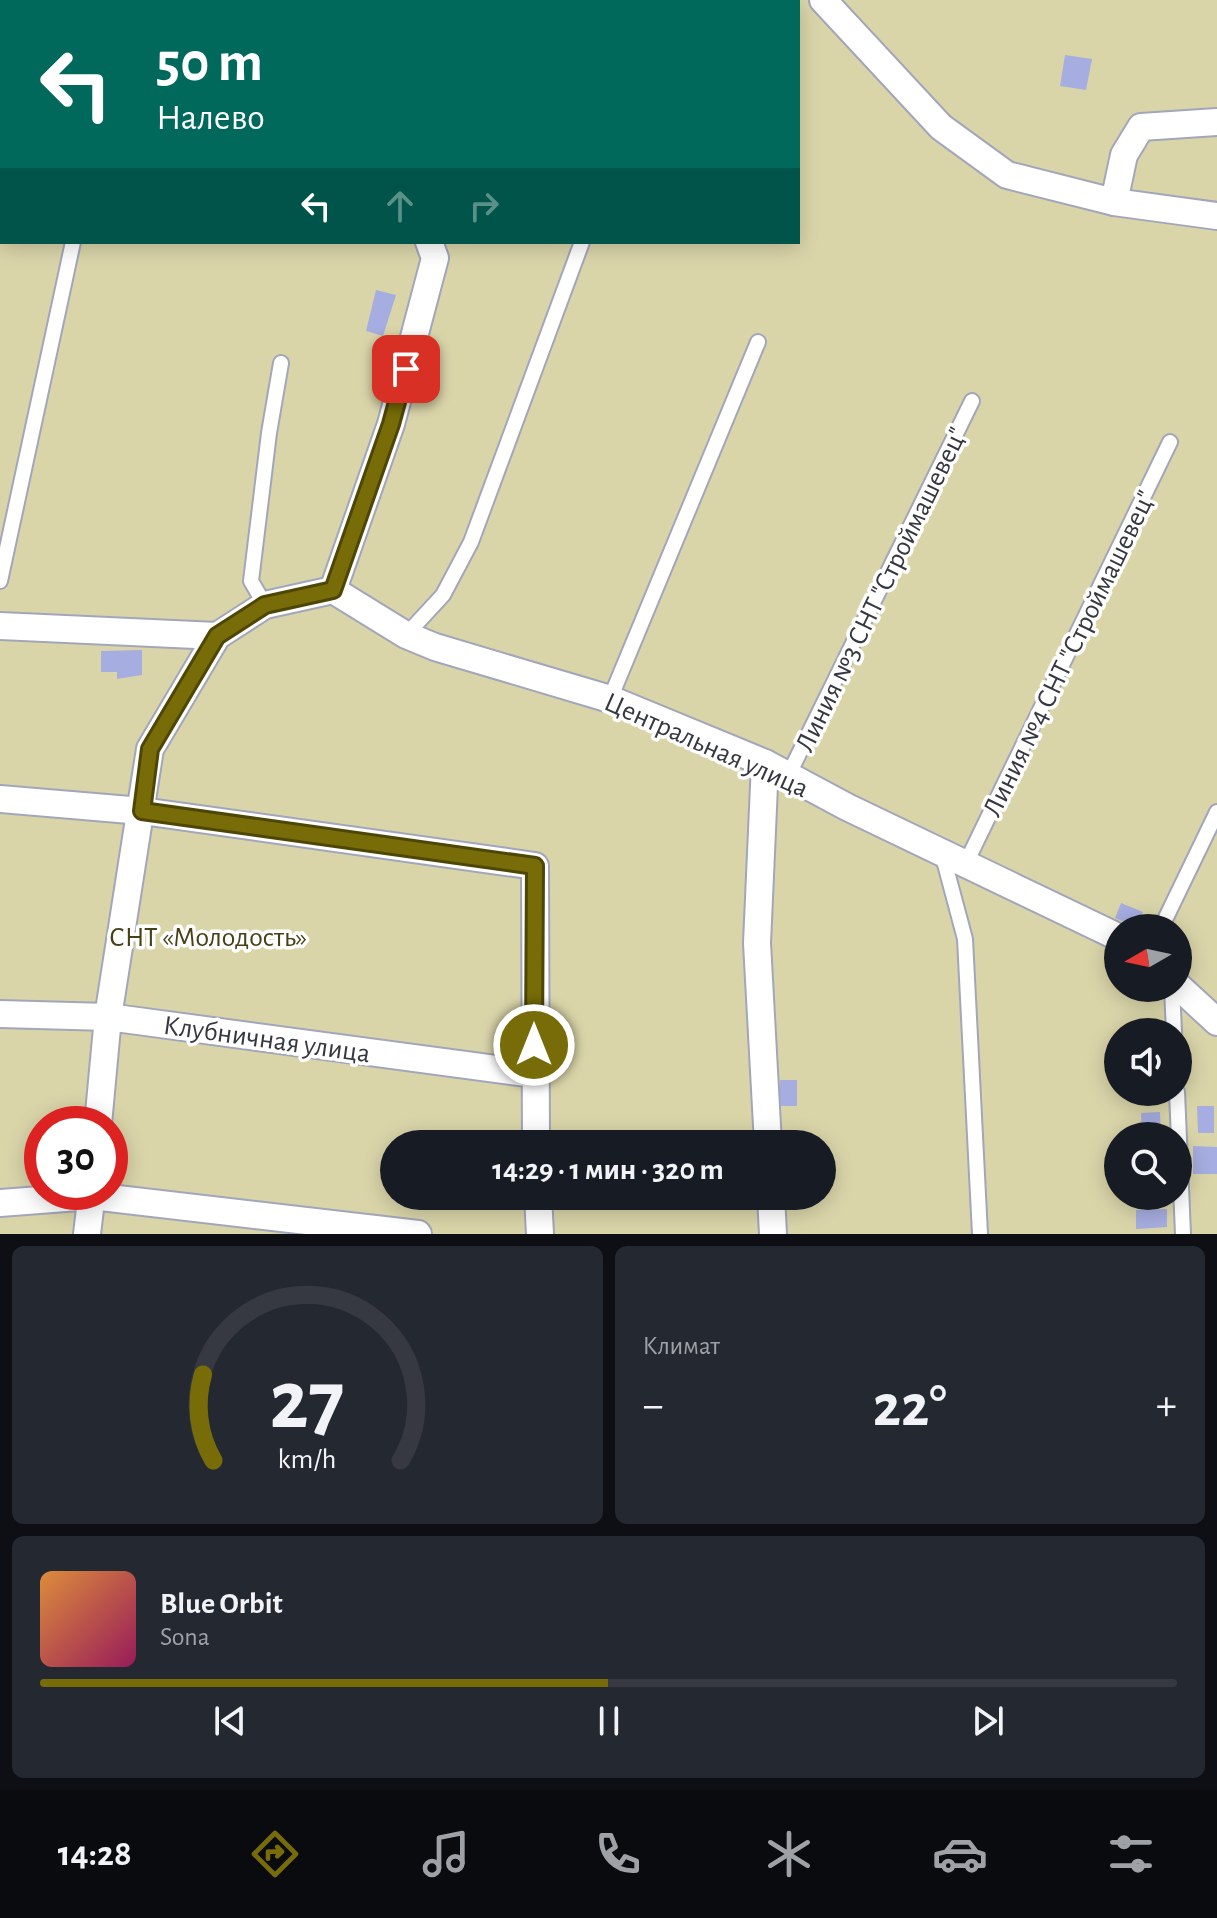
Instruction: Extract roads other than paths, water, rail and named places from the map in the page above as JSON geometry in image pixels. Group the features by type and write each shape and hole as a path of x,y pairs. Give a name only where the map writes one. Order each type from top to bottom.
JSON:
{"street":[{"path":"823,0 941,127 1007,175 1114,202 1217,216"},
{"path":"1114,202 1124,155 1141,127 1217,122"},
{"path":"100,1106 108,1017 150,749 217,636 265,605 333,590 391,424 435,258 430,244"},
{"name":"Центральная улица","path":"333,590 406,635 435,647 610,699 765,763 1104,930"},
{"path":"0,626 217,636"},
{"path":"765,763 757,943 767,1130"},
{"path":"0,799 142,811 535,866 536,1130"},
{"path":"1192,999 1217,1022"},
{"name":"Клубничная улица","path":"0,1014 108,1017 534,1074"},
{"path":"128,1199 418,1234"},
{"path":"0,1203 24,1201"},
{"path":"87,1234 90,1210"},
{"path":"536,1233 537,1210"},
{"path":"772,1210 773,1234"}],"lane":[{"path":"0,581 73,244"},
{"path":"406,635 443,595 471,542 581,244"},
{"path":"610,699 758,342"},
{"path":"265,605 251,581 281,363"},
{"name":"Линия №3 СНТ \"Строймашевец\"","path":"788,776 972,401"},
{"name":"Линия №4 СНТ \"Строймашевец\"","path":"954,858 1170,442"},
{"path":"1168,914 1217,812"},
{"path":"954,858 965,939 980,1234"},
{"path":"1178,1106 1183,1234"}],"park label":[{"name":"СНТ «Молодость»","path":"208,936"}]}
